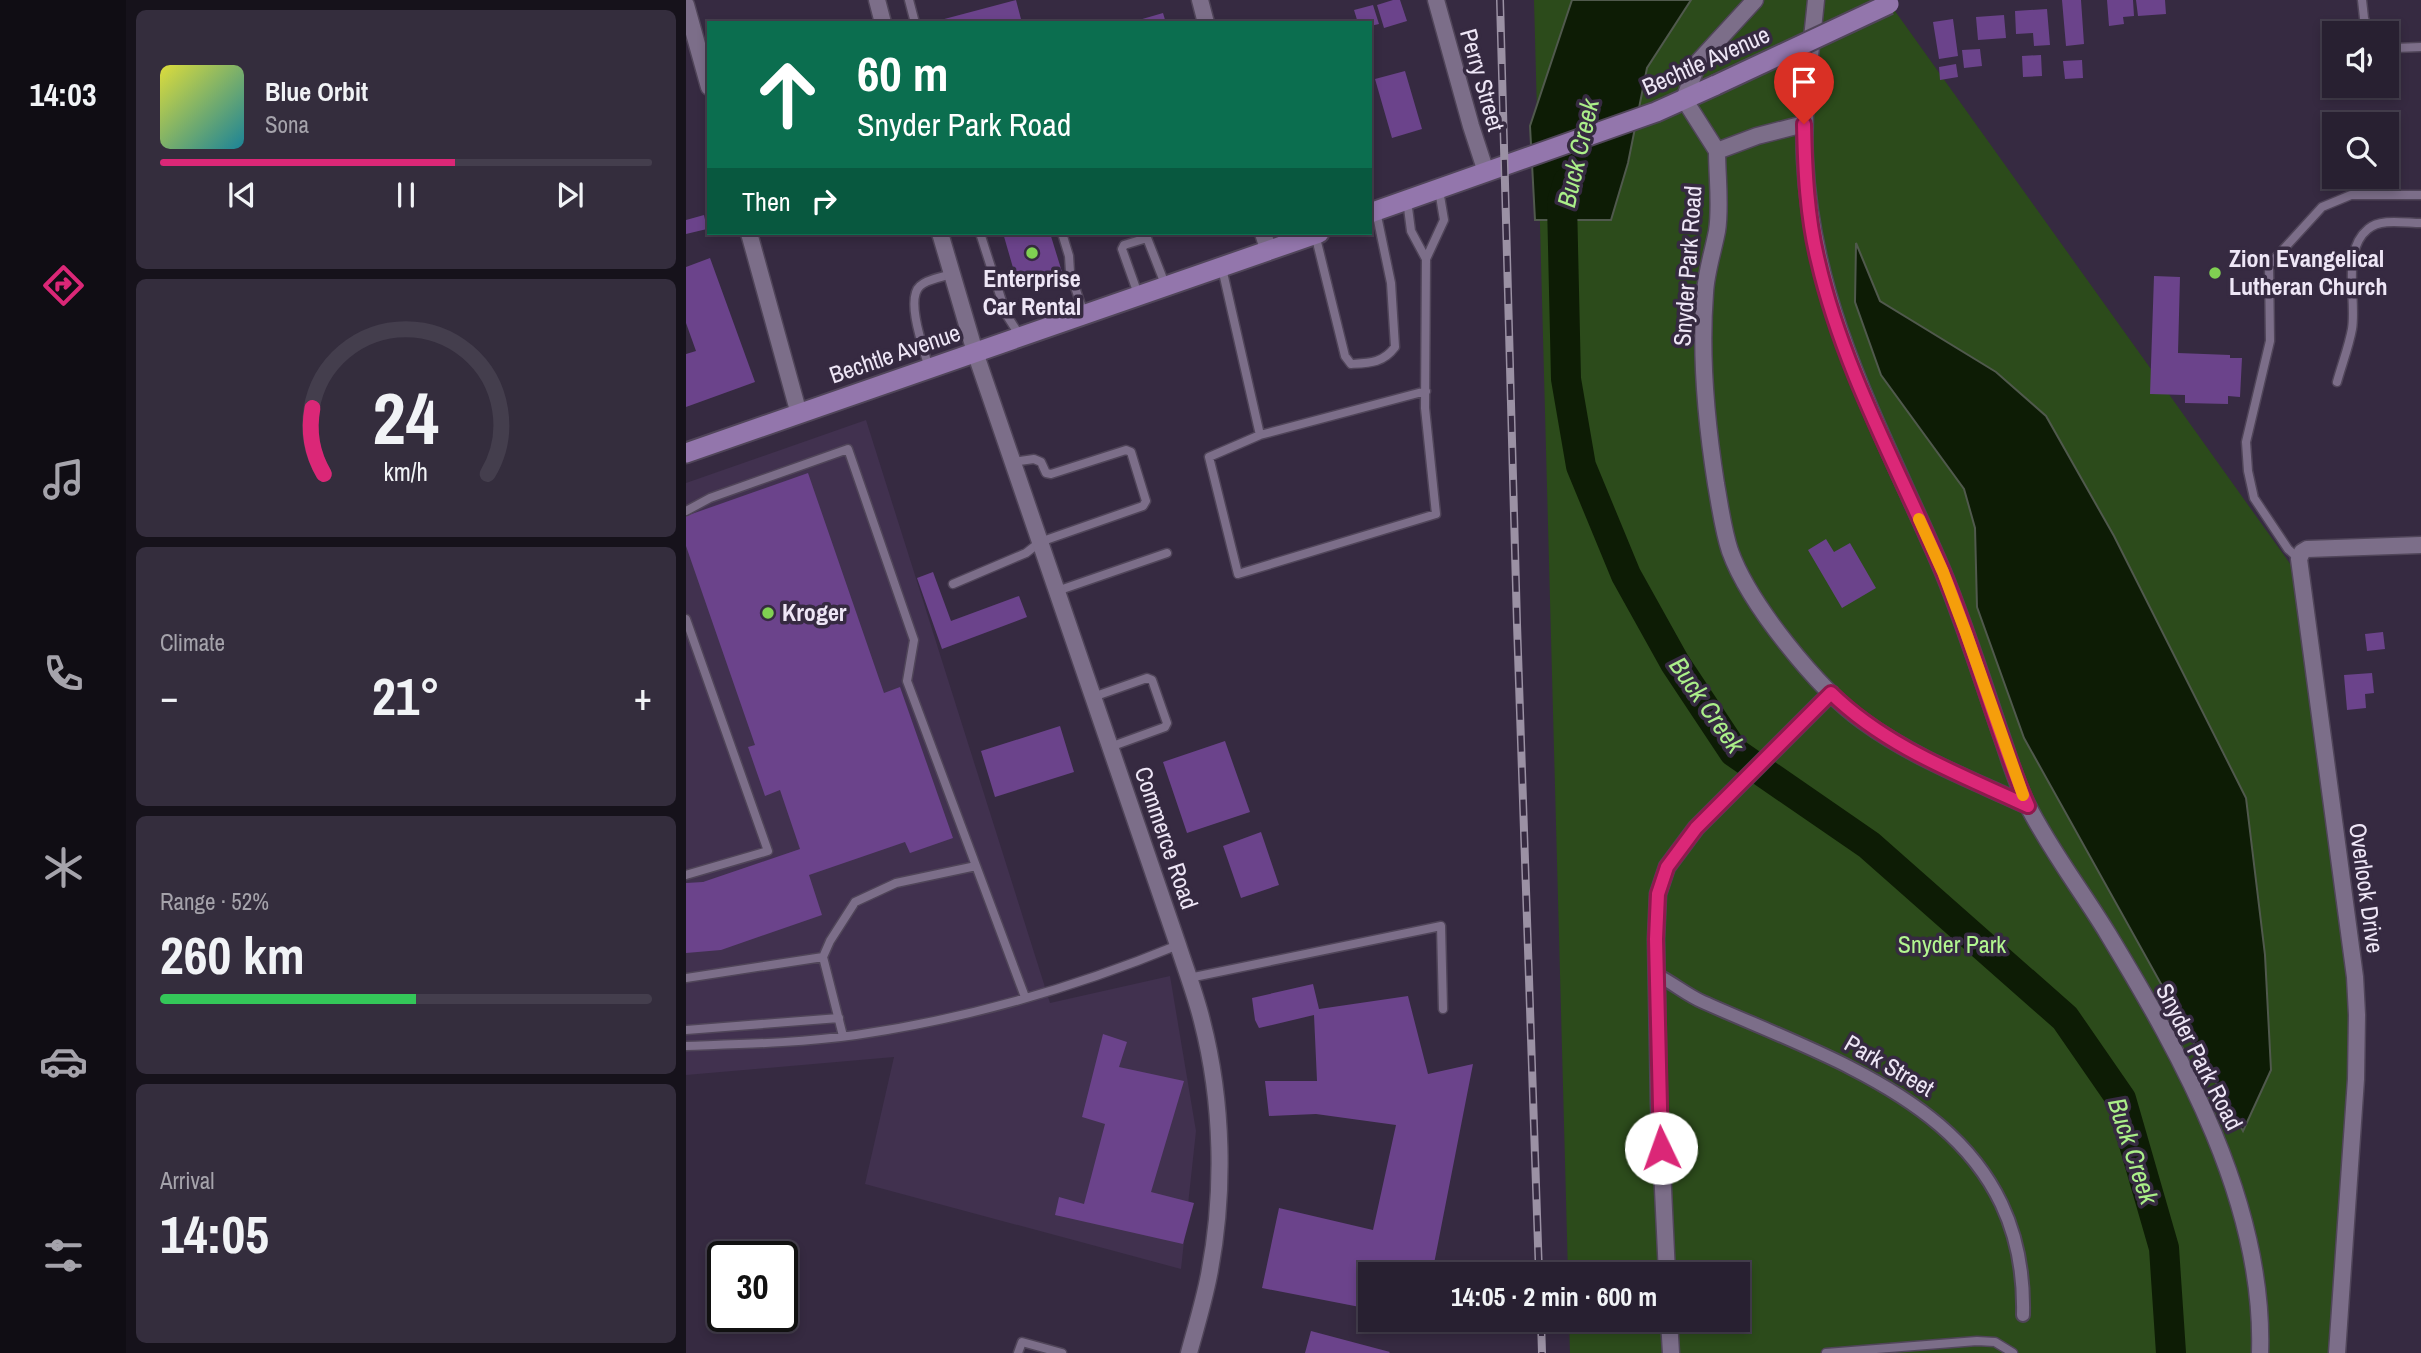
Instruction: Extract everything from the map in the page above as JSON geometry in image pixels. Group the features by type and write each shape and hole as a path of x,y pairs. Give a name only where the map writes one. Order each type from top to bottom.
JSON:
{"main road":[{"name":"Bechtle Avenue","path":"1373,212 1656,112 1895,2"},
{"name":"Bechtle Avenue","path":"686,453 1222,265 1266,241 1310,235"}],"street":[{"path":"1200,0 1205,21"},
{"name":"Perry Street","path":"1436,0 1486,172"},
{"path":"1717,151 1684,99 1699,61 1755,0"},
{"name":"Snyder Park Road","path":"1816,0 1804,124 1805,161 1811,225 1826,293 1875,424 1943,572 2028,806 2108,934 2164,1031 2220,1150 2240,1203 2252,1251 2258,1289 2260,1353"},
{"path":"881,1 883,21"},
{"path":"686,5 707,80"},
{"name":"Snyder Park Road","path":"1804,124 1757,136 1717,151 1717,229 1704,294 1705,376 1710,445 1721,515 1730,550 1742,578 1759,605 1831,693 1862,720 1898,745 1935,765 2028,806"},
{"path":"750,235 799,414"},
{"name":"Commerce Road","path":"941,235 975,352 1202,1021 1217,1116 1219,1168 1213,1252 1189,1353"},
{"path":"2299,559 2301,552 2307,549 2421,545"},
{"name":"Overlook Drive","path":"2299,559 2355,977 2357,1015 2355,1093 2337,1353"},
{"path":"1666,1262 1659,1104 1656,939 1658,894 1667,867 1696,828 1831,693"},
{"name":"Park Street","path":"1657,975 1700,1001 1866,1075 1918,1106 1954,1137 1991,1185 2006,1215 2016,1242 2021,1272 2023,1315"},
{"path":"1670,1332 1671,1353"}],"lane":[{"path":"909,0 914,21"},
{"path":"2362,0 2365,21"},
{"path":"2399,48 2421,47"},
{"path":"1426,391 1260,435 1209,457 1238,574 1436,514 1425,408 1426,391 1426,259 1444,220 1438,188"},
{"path":"2299,559 2288,549 2254,498 2248,471 2246,442 2270,341 2269,265 2322,207 2351,195 2421,195"},
{"path":"1407,200 1411,231 1426,259"},
{"path":"1317,235 1345,356 1352,364 1379,362 1395,347 1391,283 1373,212"},
{"path":"2337,382 2352,328 2351,267 2357,245 2366,229 2378,223 2421,223"},
{"path":"981,235 1006,314 1020,336"},
{"path":"1063,235 1069,256 1070,272 1084,314"},
{"path":"1138,295 1122,249 1149,235 1165,285"},
{"path":"1222,265 1260,435"},
{"path":"929,368 914,307 914,296 923,283 952,274"},
{"path":"686,511 710,498 848,449 914,640 907,681 1025,997"},
{"path":"953,584 1026,553 1040,542 1143,506 1146,502 1130,452 1126,450 1051,474 1046,472 1041,462 1034,459 1012,462"},
{"path":"1056,591 1167,553"},
{"path":"686,619 768,851 686,875"},
{"path":"1093,697 1147,678 1152,680 1167,723 1165,727 1110,747"},
{"path":"843,1037 823,957 855,902 896,883 976,866"},
{"path":"1189,978 1441,926 1443,1009"},
{"path":"686,1045 788,1042 843,1037 914,1025 1025,997 1139,961 1178,945"},
{"path":"686,978 823,957"},
{"path":"686,1030 839,1018"},
{"path":"1826,1353 1977,1341 1995,1342 2013,1353"},
{"path":"1018,1353 1022,1342 1062,1353"}],"shaded area":[{"path":"866,420 1050,1003 1170,976 1196,1131 1181,1269 865,1184 894,1057 686,1075 686,483"}],"green space":[{"name":"Snyder Park","path":"1534,0 1891,0 1890,4 2301,579 2357,1015 2336,1353 1570,1353 1569,1332 1750,1332 1750,1262 1568,1262"}],"water":[{"path":"1572,0 1691,0 1647,68 1628,163 1611,220 1535,220 1530,126"},
{"path":"1856,243 1880,301 1996,372 2046,416 2114,536 2246,798 2265,955 2271,1070 2243,1131 2024,738 1977,607 1975,528 1964,489 1881,375 1855,302"}],"building":[{"path":"1016,0 1021,21 937,21"},
{"path":"1400,0 1407,21 1384,28 1377,5"},
{"path":"2062,0 2081,0 2084,44 2066,46"},
{"path":"2107,0 2133,0 2134,16 2123,17 2124,24 2109,26"},
{"path":"2136,0 2165,0 2166,14 2138,16"},
{"path":"1373,5 1379,24 1372,26 1372,21 1357,21 1354,10"},
{"path":"2047,9 2050,45 2034,46 2033,33 2016,34 2015,11"},
{"path":"1163,13 1165,21 1135,21"},
{"path":"2004,15 2006,38 1978,40 1976,17"},
{"path":"1953,19 1958,56 1939,59 1933,22"},
{"path":"1980,49 1982,66 1964,68 1962,50"},
{"path":"2041,55 2042,76 2023,77 2022,56"},
{"path":"2082,60 2083,78 2065,79 2063,61"},
{"path":"1956,64 1958,77 1940,80 1939,67"},
{"path":"1405,71 1422,129 1392,138 1375,79"},
{"path":"704,215 707,229 686,234 686,220"},
{"name":"Enterprise Car Rental","path":"1004,235 1051,235 1062,272 1018,285"},
{"path":"710,258 755,382 686,407 686,354 696,351 686,323 686,267"},
{"path":"2154,276 2180,277 2178,353 2242,358 2240,397 2228,396 2228,404 2185,403 2185,395 2150,394"},
{"path":"808,473 884,693 900,687 953,838 910,853 905,842 809,875 822,915 721,950 686,953 686,883 703,882 800,849 780,790 765,796 748,747 755,745 686,546 686,516"},
{"path":"1826,539 1834,552 1850,543 1876,588 1842,608 1808,550"},
{"path":"933,572 951,621 1019,596 1027,617 942,649 917,578"},
{"path":"2383,632 2385,649 2367,651 2365,634"},
{"path":"2372,673 2374,693 2365,694 2366,708 2347,710 2344,675"},
{"path":"1060,726 1074,772 995,797 981,751"},
{"path":"1225,741 1250,812 1187,833 1163,762"},
{"path":"1261,832 1279,885 1241,898 1223,846"},
{"path":"1313,984 1319,1009 1408,996 1428,1074 1473,1064 1434,1262 1358,1262 1358,1307 1262,1288 1279,1208 1373,1230 1396,1125 1316,1114 1269,1116 1265,1081 1317,1081 1314,1015 1259,1028 1252,998"},
{"path":"1103,1034 1127,1042 1119,1067 1184,1081 1151,1192 1194,1203 1183,1244 1055,1215 1059,1197 1084,1204 1105,1124 1082,1117"},
{"path":"1311,1331 1390,1352 1305,1353"}],"waterway":[{"name":"Buck Creek","path":"1568,182 1562,202 1566,379 1581,466 1626,575 1675,663 1734,752 1869,845 2065,1018 2121,1099 2164,1248 2171,1353"}],"railway":[{"path":"1500,0 1539,1262"},
{"path":"1541,1332 1542,1353"}],"slow traffic":[{"path":"1919,519 1966,633 2023,795"}],"place":[{"name":"Enterprise Car Rental","path":"1032,253"},
{"name":"Zion Evangelical Lutheran Church","path":"2215,273"},
{"name":"Kroger","path":"768,613"}],"route":[{"path":"1661,1148 1656,939 1658,894 1667,867 1696,828 1831,693 1862,720 1898,745 1935,765 2028,806 1943,572 1875,424 1826,293 1811,225 1804,124"}]}
